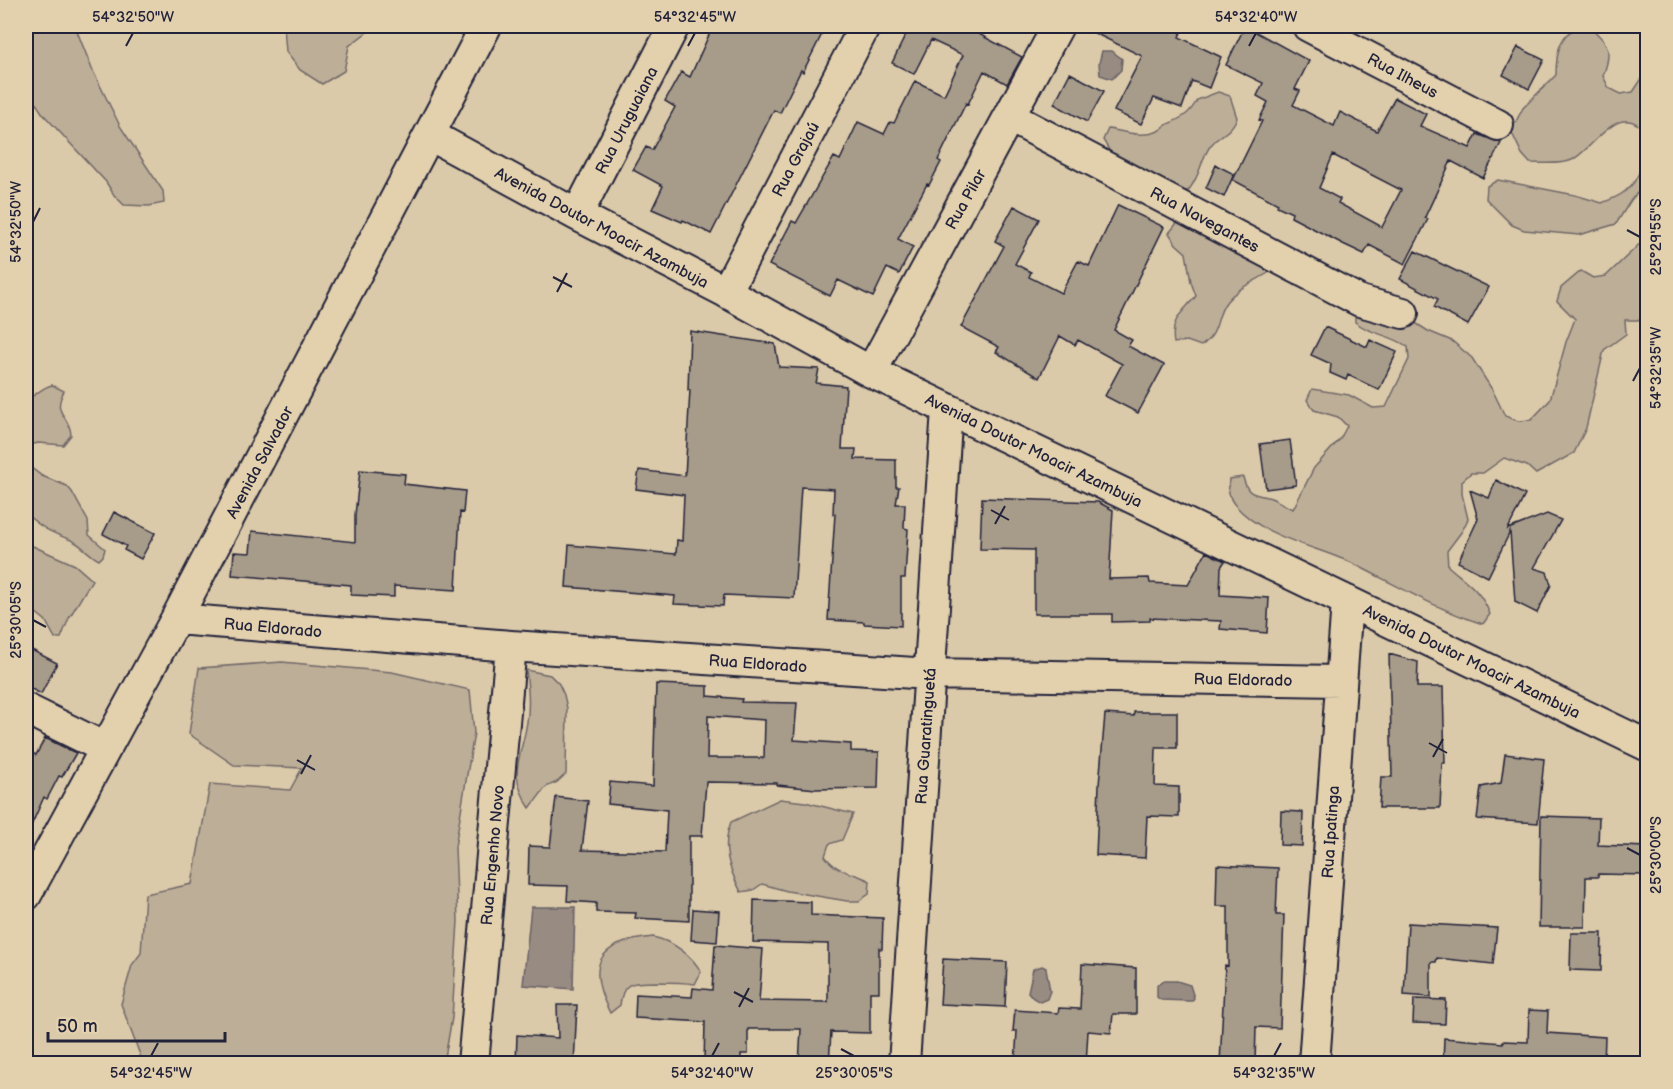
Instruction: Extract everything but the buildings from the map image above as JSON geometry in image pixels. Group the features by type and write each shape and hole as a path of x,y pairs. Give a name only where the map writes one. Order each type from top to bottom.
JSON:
{"street":[{"name":"Avenida Salvador","path":"26,895 177,619 486,26"},
{"name":"Rua Uruguaiana","path":"577,215 674,26"},
{"name":"Rua Grajaú","path":"726,292 865,26"},
{"name":"Rua Pilar","path":"871,372 1057,26"},
{"name":"Rua Ilheus","path":"1308,26 1498,125"},
{"name":"Rua Navegantes","path":"1010,117 1360,301 1403,313"},
{"name":"Avenida Doutor Moacir Azambuja","path":"430,135 726,292 871,372 1647,746"},
{"name":"Rua Guaratinguetá","path":"903,1064 947,409"},
{"name":"Rua Ipatinga","path":"1314,1064 1347,601"},
{"name":"Rua Eldorado","path":"177,619 511,646 929,674 1340,681"},
{"name":"Rua Engenho Novo","path":"473,1064 511,646"},
{"path":"26,709 105,748"}],"shaded area":[{"path":"26,26 75,26 92,69 120,126 163,191 164,203 149,206 124,205 106,182 43,114 31,92 26,72"},
{"path":"284,26 375,26 349,46 344,71 322,84 300,70 286,52"},
{"path":"1578,28 1591,28 1608,49 1608,61 1603,76 1609,88 1621,94 1633,92 1647,71 1647,134 1637,124 1627,121 1617,123 1581,154 1568,162 1530,163 1522,154 1511,131 1523,108 1556,75 1559,48 1565,36"},
{"path":"1102,51 1112,51 1122,59 1121,70 1112,79 1100,75 1099,63"},
{"path":"1218,92 1230,96 1237,118 1231,128 1207,150 1196,179 1188,191 1174,191 1116,162 1103,140 1108,129 1138,134 1158,131 1185,115 1197,100"},
{"path":"1647,134 1647,182 1631,200 1616,224 1579,235 1524,230 1512,225 1486,199 1487,186 1498,180 1575,195 1602,203 1622,194 1635,181 1644,158"},
{"path":"1177,223 1189,224 1271,271 1231,296 1220,313 1212,335 1201,346 1187,341 1174,343 1176,322 1196,296 1186,253 1169,233"},
{"path":"1647,237 1647,315 1638,320 1625,320 1626,334 1604,350 1586,428 1574,453 1536,474 1527,466 1504,458 1483,473 1471,473 1462,481 1462,494 1468,519 1447,551 1448,566 1482,598 1490,614 1483,624 1433,604 1354,564 1260,526 1231,499 1229,479 1243,477 1247,488 1252,493 1271,498 1293,509 1314,468 1340,439 1347,426 1338,417 1314,410 1307,400 1312,389 1349,395 1373,408 1386,407 1409,359 1408,347 1355,322 1355,310 1403,315 1428,331 1452,341 1472,358 1493,391 1505,416 1518,421 1531,420 1550,400 1566,342 1575,319 1557,301 1561,288 1581,271 1593,278 1606,276"},
{"path":"52,385 64,391 59,405 71,435 63,445 38,443 26,446 26,400"},
{"path":"26,464 42,476 67,486 72,492 88,521 89,535 105,549 99,560 75,542 47,530 26,514"},
{"path":"26,543 75,565 92,580 69,618 61,638 55,638 45,620 26,605"},
{"path":"282,662 392,672 470,690 474,733 455,847 458,921 452,1018 444,1063 143,1063 121,1004 132,965 141,953 145,894 192,884 210,784 290,790 302,768 234,765 189,734 199,668"},
{"path":"526,670 550,675 559,684 567,708 566,774 557,782 546,787 530,808 523,795 517,774 528,716"},
{"path":"780,799 805,802 853,814 842,840 829,844 825,856 840,869 870,881 869,894 859,901 847,901 787,891 762,884 753,890 741,892 728,858 727,840 731,822"},
{"path":"531,907 575,907 573,989 523,985"},
{"path":"653,937 674,945 692,960 701,972 695,984 643,982 632,984 624,990 620,1005 610,1013 598,981 598,969 602,959 609,950 620,944"},
{"path":"1042,966 1046,968 1050,991 1047,999 1040,1002 1028,992 1033,969"},
{"path":"1164,981 1177,981 1190,985 1194,998 1192,1001 1161,1000 1157,997 1157,985"}]}
